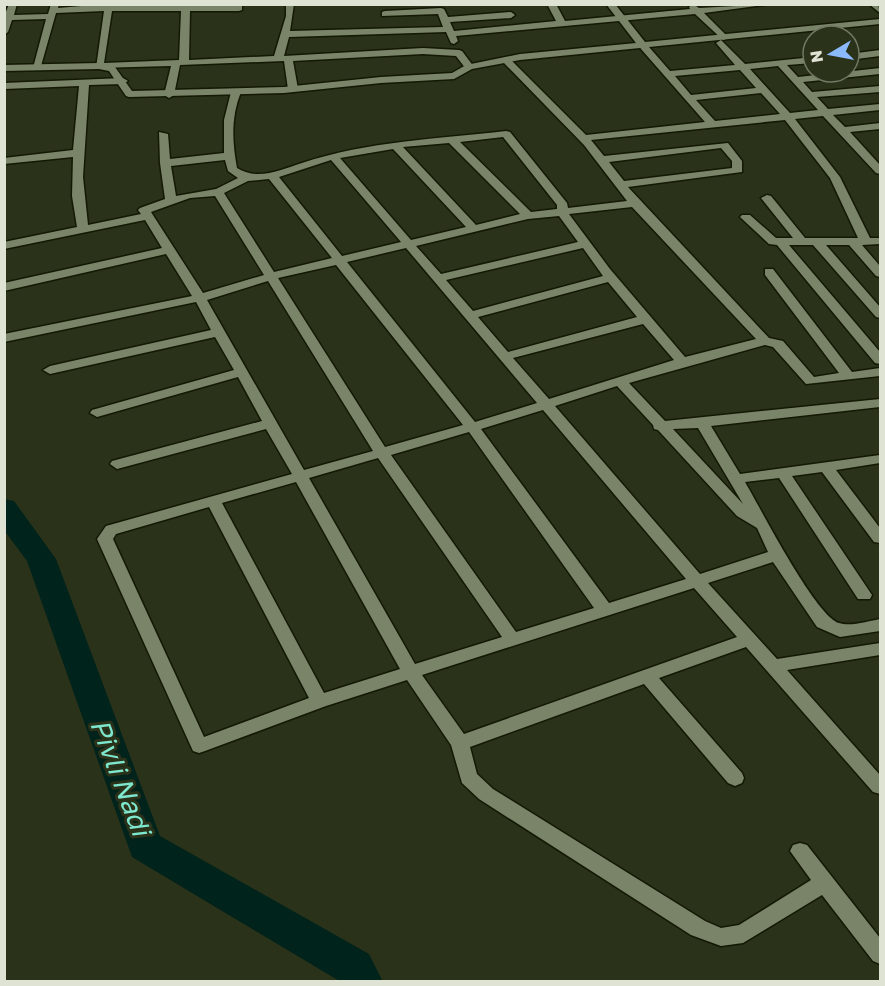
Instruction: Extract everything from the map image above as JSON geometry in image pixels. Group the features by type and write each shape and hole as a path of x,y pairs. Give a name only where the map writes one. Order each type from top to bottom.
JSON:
{"street":[{"path":"4,32 13,4"},
{"path":"9,18 98,4"},
{"path":"290,4 283,59 293,89"},
{"path":"505,4 517,28"},
{"path":"551,4 562,24"},
{"path":"610,4 666,74 711,123"},
{"path":"385,14 517,28 694,8 768,4"},
{"path":"873,4 880,11"},
{"path":"53,10 109,5 239,8"},
{"path":"99,66 109,5"},
{"path":"169,95 180,63 186,7"},
{"path":"694,8 788,117 835,177 865,240"},
{"path":"36,66 53,10"},
{"path":"285,34 511,15"},
{"path":"446,20 459,53 469,68"},
{"path":"722,40 880,22"},
{"path":"99,66 112,69 123,81 129,94 236,92 454,76 469,68 507,61 524,62 644,47 880,27"},
{"path":"4,68 283,59 423,51 459,53"},
{"path":"861,55 880,53"},
{"path":"507,61 583,138 635,203 765,341"},
{"path":"666,74 801,61"},
{"path":"780,63 879,169"},
{"path":"797,80 880,71"},
{"path":"4,86 123,81"},
{"path":"83,229 79,216 79,153 84,83"},
{"path":"812,96 880,89"},
{"path":"687,98 764,90"},
{"path":"236,92 228,121 230,156 232,169 246,178"},
{"path":"583,138 880,107"},
{"path":"844,130 880,126"},
{"path":"163,134 171,201"},
{"path":"682,362 611,278 562,212 563,204 506,134 395,145 333,156 272,176 246,178 218,192 189,195 144,210 200,297 410,671 460,743 469,778 486,794 698,928 721,937 744,934 825,882"},
{"path":"452,140 528,216"},
{"path":"395,145 474,229"},
{"path":"601,160 724,145 737,161 738,170 621,185"},
{"path":"4,160 79,153"},
{"path":"165,164 230,156"},
{"path":"333,156 472,315 697,581 880,787"},
{"path":"272,176 472,427 605,610"},
{"path":"218,192 382,453 512,639"},
{"path":"767,198 802,242"},
{"path":"4,338 200,297 272,276 528,216 635,203"},
{"path":"4,246 148,216"},
{"path":"746,217 773,242 880,241"},
{"path":"852,241 880,273"},
{"path":"780,242 880,360"},
{"path":"818,242 880,314"},
{"path":"440,278 585,243"},
{"path":"4,287 170,250"},
{"path":"769,272 848,376"},
{"path":"472,315 611,278"},
{"path":"506,356 645,319"},
{"path":"50,370 219,332"},
{"path":"777,555 320,700 199,746 105,539 111,530 472,427 682,362 765,341 778,344 811,381 880,372"},
{"path":"97,413 242,372"},
{"path":"620,381 659,426 742,512 765,528"},
{"path":"659,426 880,403"},
{"path":"117,464 271,423"},
{"path":"702,423 765,528 777,555 822,623 840,631 880,626"},
{"path":"734,479 875,460 880,473"},
{"path":"826,467 880,538"},
{"path":"783,472 864,595"},
{"path":"213,501 320,700"},
{"path":"460,743 748,639"},
{"path":"772,666 879,653"},
{"path":"647,676 735,778"},
{"path":"800,851 880,954"}],"waterway":[{"name":"Pivli Nadi","path":"4,508 41,559 145,846 355,967 363,982"}]}
